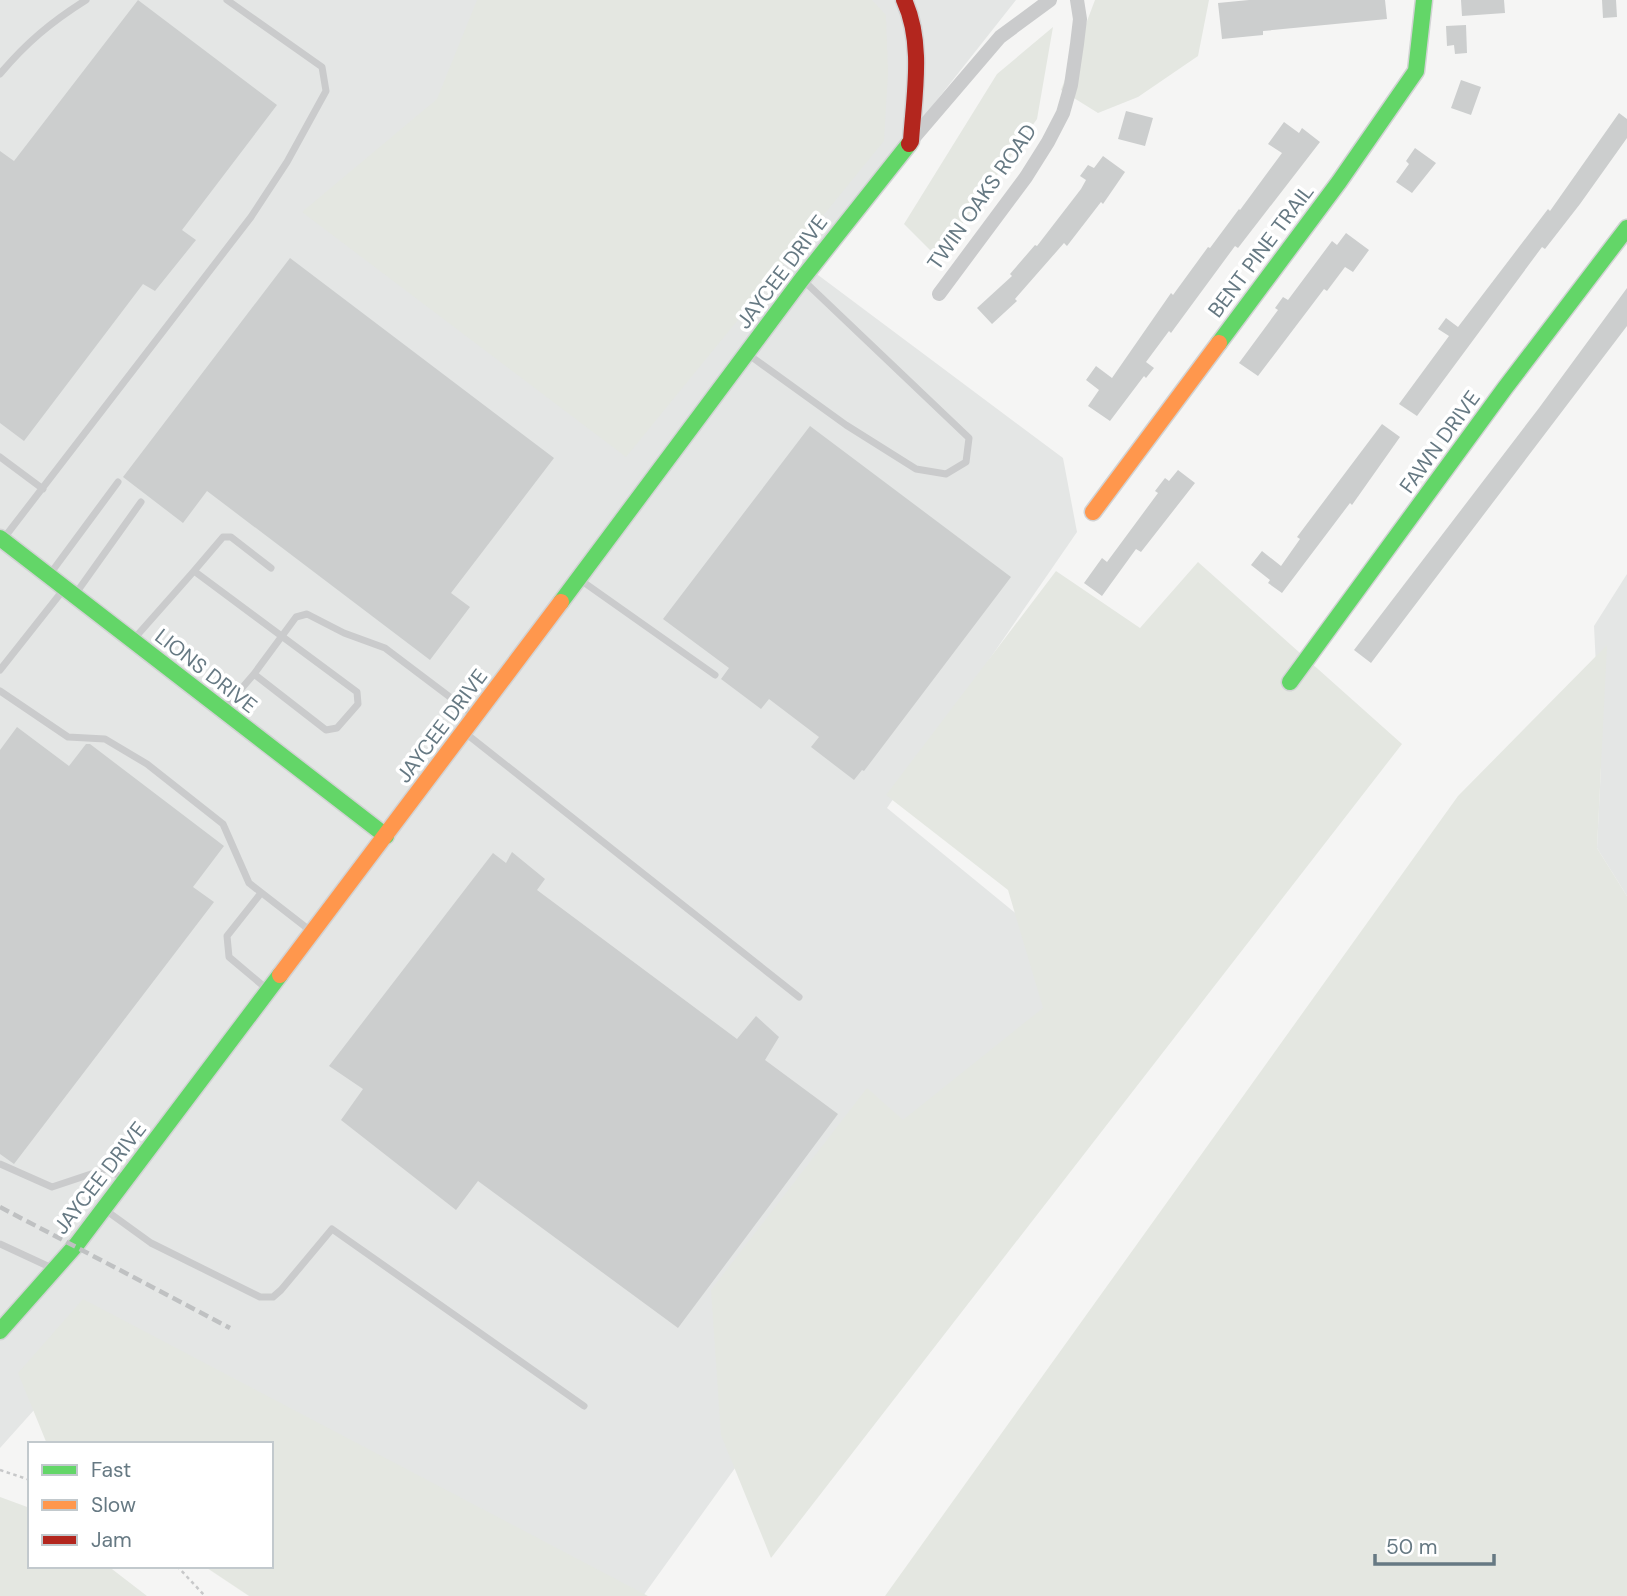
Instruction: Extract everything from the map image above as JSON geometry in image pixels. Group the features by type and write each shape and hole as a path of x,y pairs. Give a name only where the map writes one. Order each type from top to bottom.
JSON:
{"street":[{"path":"904,0 911,15 916,55 911,141"},
{"name":"JAYCEE DRIVE","path":"0,1331 126,1180 802,279 978,60 1000,37 1050,0"},
{"name":"TWIN OAKS ROAD","path":"939,294 1026,177 1063,113 1071,85 1077,44 1080,19 1077,0"},
{"name":"BENT PINE TRAIL","path":"1093,512 1339,182 1416,71 1424,0"},
{"name":"FAWN DRIVE","path":"1290,682 1505,388 1627,228"},
{"name":"LIONS DRIVE","path":"1,540 386,836"}],"lane":[{"path":"0,74 23,46 86,0"},
{"path":"1,540 251,217 287,162 326,91 321,67 227,0"},
{"path":"747,353 846,425 916,469 946,474 966,462 969,438 918,386 802,279"},
{"path":"0,457 43,489"},
{"path":"48,576 118,482"},
{"path":"0,670 69,592 141,502"},
{"path":"132,640 223,537 231,537 271,568"},
{"path":"194,571 356,692 358,704 337,728 326,730 254,674"},
{"path":"578,579 715,676"},
{"path":"223,710 254,674 296,617 307,614 344,633 385,648 476,716"},
{"path":"0,691 68,737 105,739 147,764 223,824 249,883 313,933"},
{"path":"464,732 799,997"},
{"path":"261,893 227,936 229,957 269,990"},
{"path":"0,1164 52,1187 106,1169 126,1180"},
{"path":"103,1209 151,1242 260,1297 273,1297 281,1290 332,1229 583,1406"},
{"path":"0,1244 54,1269"}],"path":[{"path":"0,1470 28,1479"},
{"path":"179,1568 205,1596"}],"shaded area":[{"path":"0,0 1016,0 806,266 1063,458 1077,532 887,808 1019,916 1094,969 643,1596 103,1333 0,1448"},
{"path":"477,0 872,0 886,15 888,73 884,141 626,457 302,212 437,99"},
{"path":"1095,0 1209,0 1198,56 1138,97 1098,113 1061,90"},
{"path":"1053,27 1037,119 938,258 904,224 997,74"},
{"path":"1198,562 1402,744 771,1558 721,1435 711,1290 867,1088 903,1120 1043,1008 1008,890 886,795 1056,571 1140,628"},
{"path":"1627,574 1627,896 1597,848 1601,766 1594,626"},
{"path":"1607,645 1597,848 1627,896 1627,1596 885,1596 1458,796"},
{"path":"83,1299 648,1596 249,1596 207,1568 273,1568 273,1442 46,1442 18,1373"},
{"path":"0,1497 28,1507 28,1568 111,1568 147,1596 0,1596"}],"building":[{"path":"138,0 277,105 182,230 196,240 155,291 143,284 24,441 0,423 0,151 14,161"},
{"path":"1249,0 1385,0 1387,19 1263,31 1263,35 1222,39 1218,3"},
{"path":"1461,0 1504,0 1505,13 1462,16"},
{"path":"1602,0 1616,0 1617,17 1603,18"},
{"path":"1466,25 1467,53 1455,54 1454,45 1447,46 1446,26"},
{"path":"1461,80 1481,87 1471,115 1451,108"},
{"path":"1126,111 1153,118 1145,146 1118,139"},
{"path":"1619,113 1627,119 1627,138 1580,204 1545,249 1542,247 1417,416 1399,404 1449,336 1438,329 1446,318 1458,327 1548,209 1550,211"},
{"path":"1284,122 1299,133 1302,128 1320,142 1238,248 1235,246 1171,333 1169,331 1146,362 1154,368 1146,378 1144,376 1110,421 1088,406 1099,390 1086,380 1096,366 1112,378 1171,293 1173,295 1282,153 1268,144"},
{"path":"1415,148 1436,163 1412,193 1396,182 1409,164 1406,161"},
{"path":"1103,156 1125,172 1103,204 1101,202 1067,246 1064,243 1015,299 1017,301 992,324 977,308 1012,276 1010,274 1035,245 1037,246 1081,189 1086,180 1080,176 1088,165 1094,168"},
{"path":"1346,233 1369,250 1353,272 1345,267 1327,291 1324,289 1258,376 1239,363 1278,310 1275,308 1283,297 1288,300 1332,241 1337,245"},
{"path":"290,258 554,458 451,593 470,607 430,660 207,491 183,523 123,477"},
{"path":"1627,288 1627,326 1371,663 1354,650"},
{"path":"1382,424 1400,437 1352,505 1350,503 1282,593 1251,565 1262,551 1281,566 1300,539 1297,537"},
{"path":"810,426 1011,577 864,771 854,780 811,747 819,737 769,699 761,709 721,679 729,668 663,619"},
{"path":"1178,470 1195,483 1141,552 1136,549 1102,596 1084,583 1102,558 1107,562 1158,493 1155,491 1165,478 1169,481"},
{"path":"17,727 69,766 86,744 90,744 224,846 193,887 214,902 14,1164 0,1154 0,750"},
{"path":"512,852 545,879 537,890 737,1039 756,1016 779,1037 765,1060 838,1114 678,1328 478,1181 456,1210 341,1120 363,1089 329,1066 493,853 506,863"}],"railway":[{"path":"0,1207 230,1328"}],"traffic: fast":[{"path":"1219,343 1339,182 1416,71 1424,0"},
{"path":"561,602 802,279 909,144"},
{"path":"1290,682 1505,388 1627,228"},
{"path":"0,538 386,836"},
{"path":"0,1331 77,1244 280,975"}],"traffic: slow":[{"path":"1093,512 1219,343"},
{"path":"280,975 561,602"}],"traffic: jam":[{"path":"904,0 916,51 909,144"}]}
